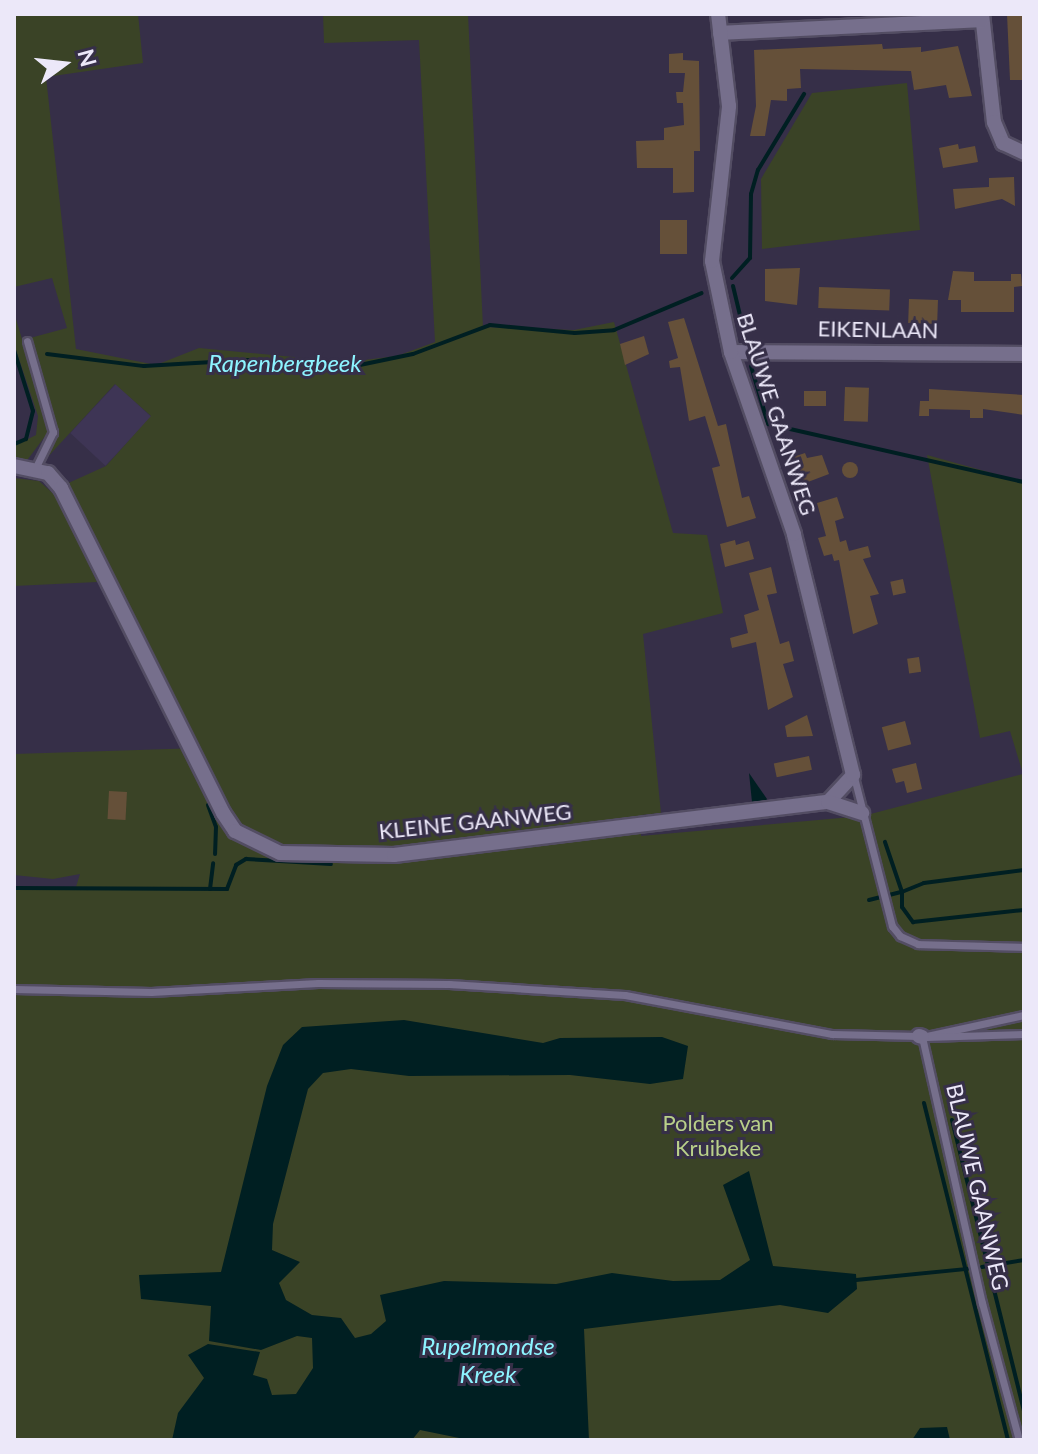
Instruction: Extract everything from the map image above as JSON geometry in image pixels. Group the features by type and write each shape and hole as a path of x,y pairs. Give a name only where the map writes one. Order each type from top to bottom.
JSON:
{"street":[{"name":"BLAUWE GAANWEG","path":"718,14 729,119 712,261 731,352 794,534 853,775"},
{"path":"720,33 982,17 994,122 1003,143 1024,153"},
{"name":"EIKENLAAN","path":"731,352 1024,354"},
{"path":"14,466 36,467"},
{"name":"KLEINE GAANWEG","path":"36,467 61,488 223,813 235,831 280,853 394,855 828,802 862,813"},
{"path":"828,802 853,775"}],"lane":[{"path":"27,341 53,432 36,467"},
{"path":"853,775 882,887 900,936 918,944 1024,947"},
{"path":"14,989 151,992 318,983 449,984 625,995 832,1034 1024,1034"},
{"path":"920,1036 1024,1015"},
{"name":"BLAUWE GAANWEG","path":"920,1036 982,1303 1019,1440"}],"shaded area":[{"path":"116,384 151,417 105,466 70,433"}],"green space":[{"name":"Polders van Kruibeke","path":"14,14 138,14 143,63 46,77 76,349 156,365 199,348 347,362 397,356 435,342 419,40 324,43 323,14 468,14 483,327 574,330 614,322 673,533 707,535 723,613 643,634 661,813 641,815 641,836 863,816 1023,774 1010,731 980,738 927,455 1024,482 1024,1440 14,1440 14,888 75,890 80,874 53,879 14,875 14,754 200,748 64,485 106,466 151,416 115,384 44,461 56,435 55,423 30,338 67,328 52,278 14,287"},
{"path":"907,83 920,230 762,249 761,179 812,93"},
{"path":"14,312 49,431 28,459 14,461 14,446 36,435 38,416 14,344"},
{"path":"14,478 39,481 57,497 97,582 14,586"}],"water":[{"path":"749,773 767,799 764,804 752,802"},
{"name":"Rupelmondse Kreek","path":"404,1020 543,1043 560,1038 662,1037 688,1046 683,1079 650,1084 570,1075 409,1076 351,1069 323,1073 308,1089 273,1224 272,1250 300,1262 279,1283 286,1300 312,1315 341,1318 355,1338 371,1334 386,1321 380,1295 444,1281 556,1284 612,1273 673,1281 720,1280 750,1260 723,1185 749,1171 773,1266 856,1274 857,1289 828,1313 780,1305 584,1329 589,1440 469,1440 420,1430 412,1440 172,1440 178,1413 204,1378 188,1355 208,1344 260,1352 253,1375 267,1379 272,1395 296,1394 313,1368 312,1338 297,1336 261,1350 209,1341 211,1306 141,1299 139,1275 221,1272 267,1086 283,1045 302,1027"},
{"path":"947,1427 950,1440 912,1440 920,1428"}],"building":[{"path":"1007,14 1024,14 1024,80 1010,80"},
{"path":"882,44 883,49 921,47 921,52 958,46 972,96 949,98 946,85 914,90 911,71 800,69 801,88 787,89 787,101 771,100 765,136 750,136 756,106 754,50"},
{"path":"683,53 683,60 699,61 700,151 694,151 694,192 673,193 673,168 637,168 636,141 664,140 664,128 684,125 683,103 677,103 676,92 683,92 685,73 669,73 669,54"},
{"path":"958,144 959,149 975,146 978,162 943,168 939,148"},
{"path":"1014,177 1015,206 1002,199 955,209 953,189 989,187 989,178"},
{"path":"660,220 687,220 687,254 660,254"},
{"path":"800,268 797,305 765,301 765,269"},
{"path":"953,271 974,272 974,281 1011,281 1011,274 1021,274 1022,286 1014,287 1014,312 961,312 961,300 948,300"},
{"path":"819,287 890,289 889,310 818,308"},
{"path":"909,299 938,300 937,324 908,323"},
{"path":"684,318 718,426 726,424 742,498 749,496 756,518 727,527 712,468 720,466 705,416 689,421 680,367 670,368 669,361 678,358 668,322"},
{"path":"644,336 649,354 625,365 620,344"},
{"path":"845,387 869,388 868,422 844,421"},
{"path":"929,389 1024,395 1024,415 983,409 983,418 970,418 970,410 929,409 929,416 919,416 920,401 929,401"},
{"path":"804,391 826,391 826,406 804,406"},
{"path":"805,453 807,458 822,455 829,474 800,485 790,458"},
{"path":"850,462 856,464 856,476 850,478 844,476 842,470 844,464"},
{"path":"837,497 844,518 835,521 840,542 846,540 849,551 868,546 871,557 863,559 879,594 870,596 878,624 853,634 839,560 834,561 832,554 824,556 818,538 826,536 817,503"},
{"path":"735,540 736,545 749,541 754,559 725,567 720,544"},
{"path":"771,567 777,593 767,595 780,644 789,641 794,661 783,664 793,697 768,710 756,642 732,648 730,638 748,633 744,615 759,610 749,573"},
{"path":"903,579 906,593 893,595 890,582"},
{"path":"919,657 921,672 909,674 907,659"},
{"path":"807,715 813,736 787,737 785,726"},
{"path":"905,721 911,744 888,750 882,727"},
{"path":"809,756 812,770 777,777 774,763"},
{"path":"916,763 922,789 907,793 904,781 896,783 892,769"},
{"path":"109,791 127,792 126,820 108,819"}],"waterway":[{"name":"Rapenbergbeek","path":"732,278 750,258 751,194 758,170 804,94"},
{"path":"733,286 746,340"},
{"name":"Rapenbergbeek","path":"47,354 144,366 247,360 355,366 413,354 490,325 575,333 614,330 702,293"},
{"path":"14,350 33,411 26,439 14,444"},
{"path":"751,366 768,424 1024,482"},
{"path":"208,805 216,827 215,854"},
{"path":"869,900 902,892 885,842"},
{"path":"14,888 227,889 236,865 246,859 331,864"},
{"path":"210,889 213,863"},
{"path":"1024,870 924,883 902,892 902,907 913,922 1024,910"},
{"path":"924,1103 1008,1440"},
{"path":"952,1120 1024,1411"},
{"path":"982,1267 1024,1260"},
{"path":"856,1280 967,1269"}]}
